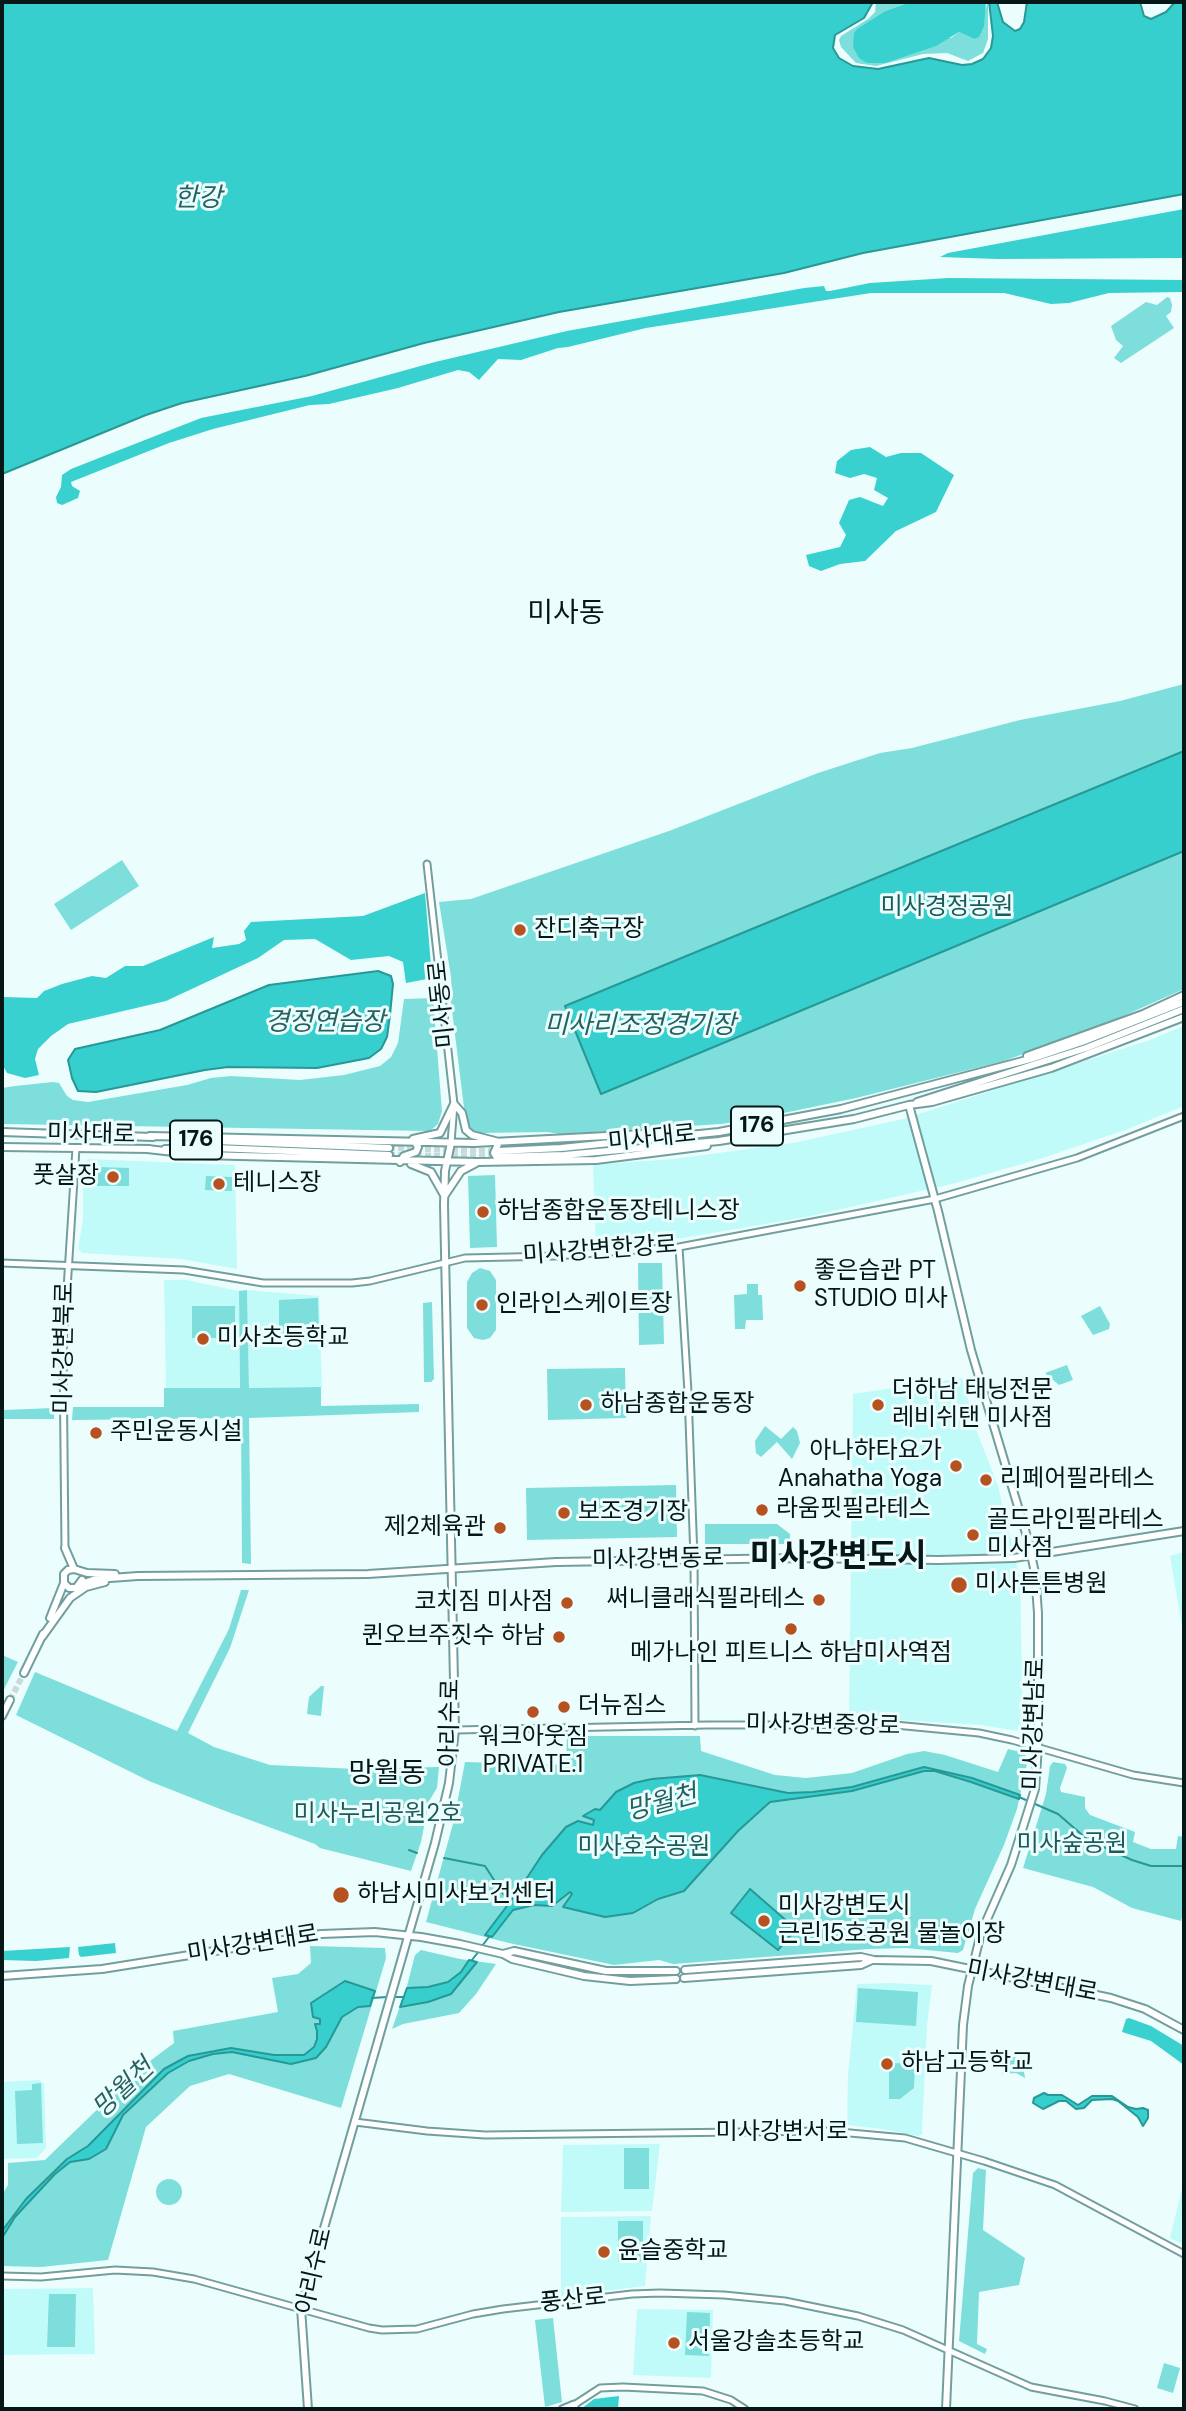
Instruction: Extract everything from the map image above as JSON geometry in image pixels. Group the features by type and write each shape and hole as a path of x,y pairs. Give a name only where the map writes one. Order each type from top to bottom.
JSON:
{"main road":[{"name":"미사대로","path":"1009,1064 1143,1014 1184,995"},
{"name":"미사대로","path":"499,1157 719,1132 851,1106 1034,1058 1184,1002"},
{"name":"미사대로","path":"909,1105 930,1096 1073,1052 1184,1009"},
{"name":"미사대로","path":"499,1157 596,1160 704,1147 719,1141 819,1126 932,1102 1051,1068 1184,1017"},
{"path":"405,1141 440,1133 454,1104 462,1113 466,1130 472,1135 499,1142"},
{"name":"미사강변남로","path":"909,1105 935,1199 971,1350 1032,1555 1038,1613 1038,1746 1035,1789 1009,1871 984,1923 962,2025 946,2409"},
{"name":"미사대로","path":"2,1132 150,1136 389,1152 2,1147"},
{"path":"150,1136 451,1143 719,1132"},
{"path":"403,1162 404,1156 416,1152 418,1147 415,1142"},
{"path":"499,1142 494,1153 499,1157"},
{"name":"아리수로","path":"308,2409 301,2308 447,1796 454,1730 444,1196 451,1143"},
{"path":"147,1149 201,1155 403,1162 477,1162 499,1157"},
{"path":"403,1162 431,1172 444,1196 461,1171 477,1162"},
{"name":"미사강변동로","path":"130,1576 368,1574 556,1562 694,1559 1014,1558 1184,1531"},
{"path":"65,1548 82,1577 81,1584"},
{"path":"24,1673 64,1583 65,1548"},
{"path":"64,1574 68,1570 77,1570 130,1576"},
{"path":"50,1618 72,1588 96,1579 130,1576"},
{"path":"42,1637 64,1604 80,1590 93,1584 130,1576"},
{"path":"64,1583 72,1588"},
{"path":"2,1716 10,1700"},
{"name":"미사강변대로","path":"2,1976 102,1969 314,1935 375,1932 460,1944 584,1976 630,1981 861,1956 874,1960 930,1961 1125,2001 1184,2031"}],"street":[{"name":"미사동로","path":"427,864 454,1104 451,1143"},
{"name":"미사강변한강로","path":"2,1263 184,1270 263,1283 360,1283 465,1258 555,1256 679,1247 935,1199 1077,1158 1184,1116"},
{"name":"미사강변북로","path":"65,1548 62,1361 76,1148"},
{"path":"679,1247 694,1559 695,1726"},
{"name":"미사강변중앙로","path":"454,1730 895,1726 979,1733 1038,1746 1133,1775 1184,1783"},
{"name":"미사강변서로","path":"355,2122 427,2132 485,2135 828,2131 905,2138 1055,2185 1184,2254"},
{"name":"풍산로","path":"2,2276 41,2277 115,2270 153,2272 194,2279 369,2329 382,2330 417,2329 473,2314 660,2293 723,2295 806,2304 859,2316 903,2330 1031,2387 1135,2409"},
{"path":"562,2409 574,2407 600,2388 683,2389 715,2394 745,2409"}],"shaded area":[{"path":"911,2 986,2 984,26 979,37 974,39 959,32 936,46 885,63 867,63 859,58 853,47 854,33 858,28 885,11"},
{"path":"1184,209 1184,258 940,257 948,253"},
{"path":"948,278 1184,280 1184,292 1109,293 1069,303 1051,304 1004,293 871,293 646,328 558,348 521,360 498,359 479,380 469,372 458,370 398,388 329,404 310,405 213,429 169,443 71,482 72,486 80,491 78,498 62,505 57,503 62,475 71,469 201,418 312,396 435,362 567,331 804,288 824,286 826,291 830,291 870,283"},
{"path":"870,447 886,457 901,453 921,453 954,475 936,512 896,531 865,561 840,564 821,571 809,566 806,555 840,547 846,535 839,523 849,500 860,497 883,506 888,498 874,490 877,478 864,474 850,478 835,473 837,461 851,450"},
{"path":"425,893 432,978 406,983 403,962 389,956 351,960 315,939 284,940 258,958 166,1001 68,1024 38,1049 35,1059 39,1075 25,1078 7,1073 2,1064 2,991 4,997 37,998 44,991 62,984 92,976 106,978 125,966 143,966 214,937 212,948 239,944 246,940 244,931 251,922 363,916"},
{"path":"1184,1026 1184,1106 1128,1129 1043,1158 952,1184 806,1217 683,1238 596,1245 593,1165 673,1159 793,1143 903,1119 1147,1041"},
{"path":"88,1159 235,1165 237,1269 181,1259 82,1253 78,1249 83,1219 83,1164"},
{"name":"미사초등학교","path":"164,1280 186,1280 239,1291 240,1388 166,1388"},
{"path":"247,1290 319,1296 322,1387 249,1388"},
{"path":"962,1378 977,1432 998,1486 1020,1578 1023,1727 1018,1731 981,1725 899,1720 886,1716 849,1715 853,1394"},
{"path":"1184,1552 1184,1637 1170,1556"},
{"path":"115,1943 116,1953 81,1957 79,1955 78,1947"},
{"path":"70,1947 69,1958 2,1960 2,1951"},
{"name":"하남고등학교","path":"857,1984 932,1985 927,2026 922,2134 919,2136 847,2125 848,2075"},
{"path":"1126,2019 1151,2026 1184,2046 1184,2065 1151,2041 1122,2032"},
{"path":"39,2080 44,2084 46,2148 37,2158 2,2159 2,2082"},
{"path":"660,2144 652,2211 561,2212 563,2145"},
{"path":"1184,2181 1184,2245 1170,2238"},
{"name":"윤슬중학교","path":"651,2216 645,2286 561,2296 561,2217"},
{"path":"93,2288 95,2354 2,2355 2,2289"},
{"name":"서울강솔초등학교","path":"637,2309 713,2310 711,2378 633,2375"},
{"path":"619,2396 618,2409 581,2409 594,2399"}],"green space":[{"path":"876,2 911,2 885,11 858,28 951,38 959,32 974,39 988,2 988,39 983,53 968,61 947,53 923,54 876,66 856,63 841,47 839,40 875,12"},
{"path":"1167,297 1172,305 1171,312 1166,316 1174,328 1121,363 1114,358 1123,346 1116,340 1111,326 1146,302 1157,305"},
{"name":"미사경정공원","path":"1184,684 1184,989 1112,1021 1004,1061 856,1098 755,1119 721,1124 560,1134 480,1133 471,1130 466,1124 451,1002 451,977 439,902 471,899 669,831 818,773 880,753 912,748 1020,720 1120,701"},
{"path":"122,860 139,886 71,930 54,904"},
{"path":"433,998 442,1111 438,1124 430,1131 2,1124 2,1088 15,1086 59,1083 73,1100 88,1102 187,1085 211,1078 231,1076 300,1080 344,1075 380,1066 391,1057 398,1043 404,999"},
{"name":"풋살장","path":"97,1167 129,1168 129,1186 97,1186"},
{"name":"하남종합운동장테니스장","path":"495,1175 497,1247 470,1248 468,1176"},
{"name":"테니스장","path":"206,1176 232,1177 232,1191 205,1190"},
{"path":"638,1263 662,1263 664,1344 639,1345"},
{"name":"인라인스케이트장","path":"480,1268 490,1271 496,1280 496,1330 490,1338 483,1340 474,1338 467,1328 467,1282 472,1273"},
{"path":"747,1284 758,1284 758,1295 762,1295 763,1320 746,1320 745,1329 735,1329 734,1295 747,1294"},
{"path":"247,1290 249,1388 321,1387 321,1406 419,1404 419,1412 249,1418 251,1564 242,1563 241,1418 72,1420 73,1407 164,1407 164,1388 240,1388 239,1291"},
{"path":"318,1298 319,1334 282,1334 279,1330 279,1300"},
{"path":"432,1302 434,1379 424,1382 423,1303"},
{"path":"192,1306 235,1306 235,1338 192,1338"},
{"path":"1100,1306 1110,1324 1109,1329 1093,1335 1081,1316"},
{"path":"1067,1365 1073,1380 1059,1385 1045,1373"},
{"path":"625,1368 626,1418 548,1420 547,1369"},
{"path":"54,1408 54,1419 2,1419 2,1410"},
{"path":"765,1426 781,1439 793,1427 797,1431 800,1443 792,1459 777,1442 761,1457 756,1453 755,1441"},
{"path":"676,1485 677,1537 527,1540 526,1488"},
{"path":"705,1524 777,1524 790,1534 790,1544 705,1544"},
{"name":"미사누리공원2호","path":"241,1590 249,1590 230,1648 188,1733 214,1747 270,1765 356,1769 439,1767 437,1788 429,1801 421,1842 411,1871 320,1848 149,1781 16,1715 35,1672 177,1731 229,1629"},
{"path":"2,1655 18,1662 2,1693"},
{"path":"324,1686 321,1716 307,1714 309,1697"},
{"name":"미사호수공원","path":"567,1736 700,1736 701,1751 775,1775 806,1778 852,1773 924,1751 998,1772 1008,1749 1025,1753 1027,1764 1017,1809 1004,1845 975,1909 963,1950 958,1953 906,1948 868,1949 673,1964 659,1960 614,1965 426,1922 454,1820 465,1762 566,1765"},
{"name":"미사숲공원","path":"1053,1762 1065,1764 1067,1768 1061,1792 1085,1797 1085,1808 1090,1815 1135,1832 1133,1842 1151,1849 1176,1849 1178,1836 1184,1837 1184,1909 1181,1921 1132,1908 1093,1887 1023,1868"},
{"path":"310,1946 385,1948 386,1958 341,2108 229,2074 190,2086 146,2127 108,2260 41,2267 2,2266 2,2195 8,2185 8,2163 45,2160 138,2070 174,2043 173,2031 278,2012 272,1978 298,1974 311,1963"},
{"path":"421,1950 496,1964 476,1994 459,2013 403,2024 392,2029 415,1955"},
{"path":"858,1988 918,1992 916,2026 856,2022"},
{"path":"1026,2052 1023,2065 1025,2078 1016,2073 1002,2074 1004,2056"},
{"path":"893,2063 915,2064 914,2088 900,2099 889,2099 889,2069 893,2068"},
{"path":"41,2083 43,2143 17,2144 15,2091 32,2090 32,2084"},
{"path":"624,2148 649,2148 649,2189 624,2189"},
{"path":"978,2168 986,2170 983,2230 1025,2258 1019,2285 979,2292 977,2344 987,2349 985,2354 959,2341 973,2173"},
{"path":"169,2179 178,2183 182,2192 178,2201 169,2205 160,2201 156,2192 160,2183"},
{"path":"618,2221 643,2221 643,2262 618,2262"},
{"path":"49,2294 76,2294 75,2347 47,2347"},
{"path":"687,2312 710,2313 709,2356 685,2355"},
{"path":"553,2318 562,2402 545,2407 535,2320"},
{"path":"1164,2363 1180,2368 1173,2393 1157,2388"}],"water":[{"name":"한강","path":"2,2 873,2 864,18 835,35 833,48 839,58 853,66 878,69 929,58 962,65 983,59 991,48 993,36 989,2 997,2 1003,22 1015,31 1020,29 1024,22 1027,2 1140,2 1144,16 1151,19 1166,12 1175,2 1184,2 1184,194 863,253 784,273 559,312 424,343 305,376 182,403 2,474"},
{"name":"미사리조정경기장","path":"1184,751 1184,851 601,1094 565,1006"},
{"name":"경정연습장","path":"378,971 391,976 393,984 390,1015 387,1037 381,1049 369,1058 317,1068 228,1067 96,1092 78,1091 72,1078 68,1060 75,1049 160,1030 269,985"},
{"path":"924,1767 972,1778 1020,1795 1019,1799 935,1771 924,1771 852,1791 770,1802 738,1831 684,1891 658,1899 633,1913 605,1917 563,1907 572,1894 570,1892 552,1906 534,1905 513,1910 492,1937 485,1935 542,1855 566,1827 578,1821 593,1825 594,1820 583,1816 595,1809 600,1810 616,1792 634,1783 700,1775 788,1793 813,1792 852,1787"},
{"name":"미사강변도시 근린15호공원 물놀이장","path":"750,1889 796,1929 778,1950 731,1913"},
{"path":"469,1960 477,1962 451,1994 400,2007 407,1988 448,1982 461,1972"},
{"name":"망월천","path":"345,1981 375,1991 370,2006 358,2007 342,2017 326,2047 316,2058 291,2064 232,2052 189,2061 168,2073 123,2115 106,2149 89,2159 70,2162 55,2174 15,2217 2,2238 2,2231 26,2199 67,2159 88,2146 164,2069 188,2056 231,2048 274,2055 304,2055 314,2047 317,2039 315,2024 320,2024 320,2019 313,2017 311,2003"},
{"path":"1044,2093 1062,2095 1078,2105 1092,2096 1112,2096 1128,2107 1148,2110 1148,2118 1143,2126 1138,2117 1112,2099 1092,2100 1084,2108 1076,2109 1066,2101 1059,2101 1043,2109 1033,2103 1034,2098"}],"waterway":[{"name":"망월천","path":"1019,1797 1058,1814 1088,1840 1132,1860 1151,1866 1184,1866"},
{"path":"409,1850 417,1853"},
{"path":"444,1858 485,1866 509,1903"},
{"name":"망월천","path":"482,1946 489,1937"},
{"name":"망월천","path":"472,1960 479,1951"},
{"name":"망월천","path":"372,1998 387,1997"},
{"name":"망월천","path":"393,1997 404,1997"}],"tunnel":[{"path":"389,1148 498,1151"},
{"path":"389,1155 499,1157"},
{"path":"10,1700 24,1673"}],"place":[{"name":"잔디축구장","path":"520,930"},
{"name":"풋살장","path":"113,1177"},
{"name":"테니스장","path":"219,1184"},
{"name":"하남종합운동장테니스장","path":"483,1212"},
{"name":"좋은습관 PT STUDIO 미사","path":"800,1286"},
{"name":"인라인스케이트장","path":"482,1305"},
{"name":"미사초등학교","path":"203,1339"},
{"name":"하남종합운동장","path":"586,1405"},
{"name":"더하남 태닝전문 레비쉬탠 미사점","path":"878,1405"},
{"name":"주민운동시설","path":"96,1433"},
{"name":"아나하타요가 Anahatha Yoga","path":"956,1466"},
{"name":"리페어필라테스","path":"986,1480"},
{"name":"라움핏필라테스","path":"762,1510"},
{"name":"보조경기장","path":"564,1513"},
{"name":"제2체육관","path":"500,1528"},
{"name":"골드라인필라테스 미사점","path":"973,1535"},
{"name":"미사튼튼병원","path":"959,1585"},
{"name":"써니클래식필라테스","path":"819,1600"},
{"name":"코치짐 미사점","path":"567,1603"},
{"name":"메가나인 피트니스 하남미사역점","path":"791,1629"},
{"name":"퀸오브주짓수 하남","path":"559,1637"},
{"name":"더뉴짐스","path":"564,1707"},
{"name":"워크아웃짐 PRIVATE.1","path":"533,1712"},
{"name":"하남시미사보건센터","path":"341,1895"},
{"name":"미사강변도시 근린15호공원 물놀이장","path":"764,1921"},
{"name":"하남고등학교","path":"887,2064"},
{"name":"윤슬중학교","path":"604,2252"},
{"name":"서울강솔초등학교","path":"674,2343"}],"district":[{"name":"미사동","path":"566,615"},
{"name":"미사강변도시","path":"838,1558"},
{"name":"망월동","path":"387,1775"}]}
